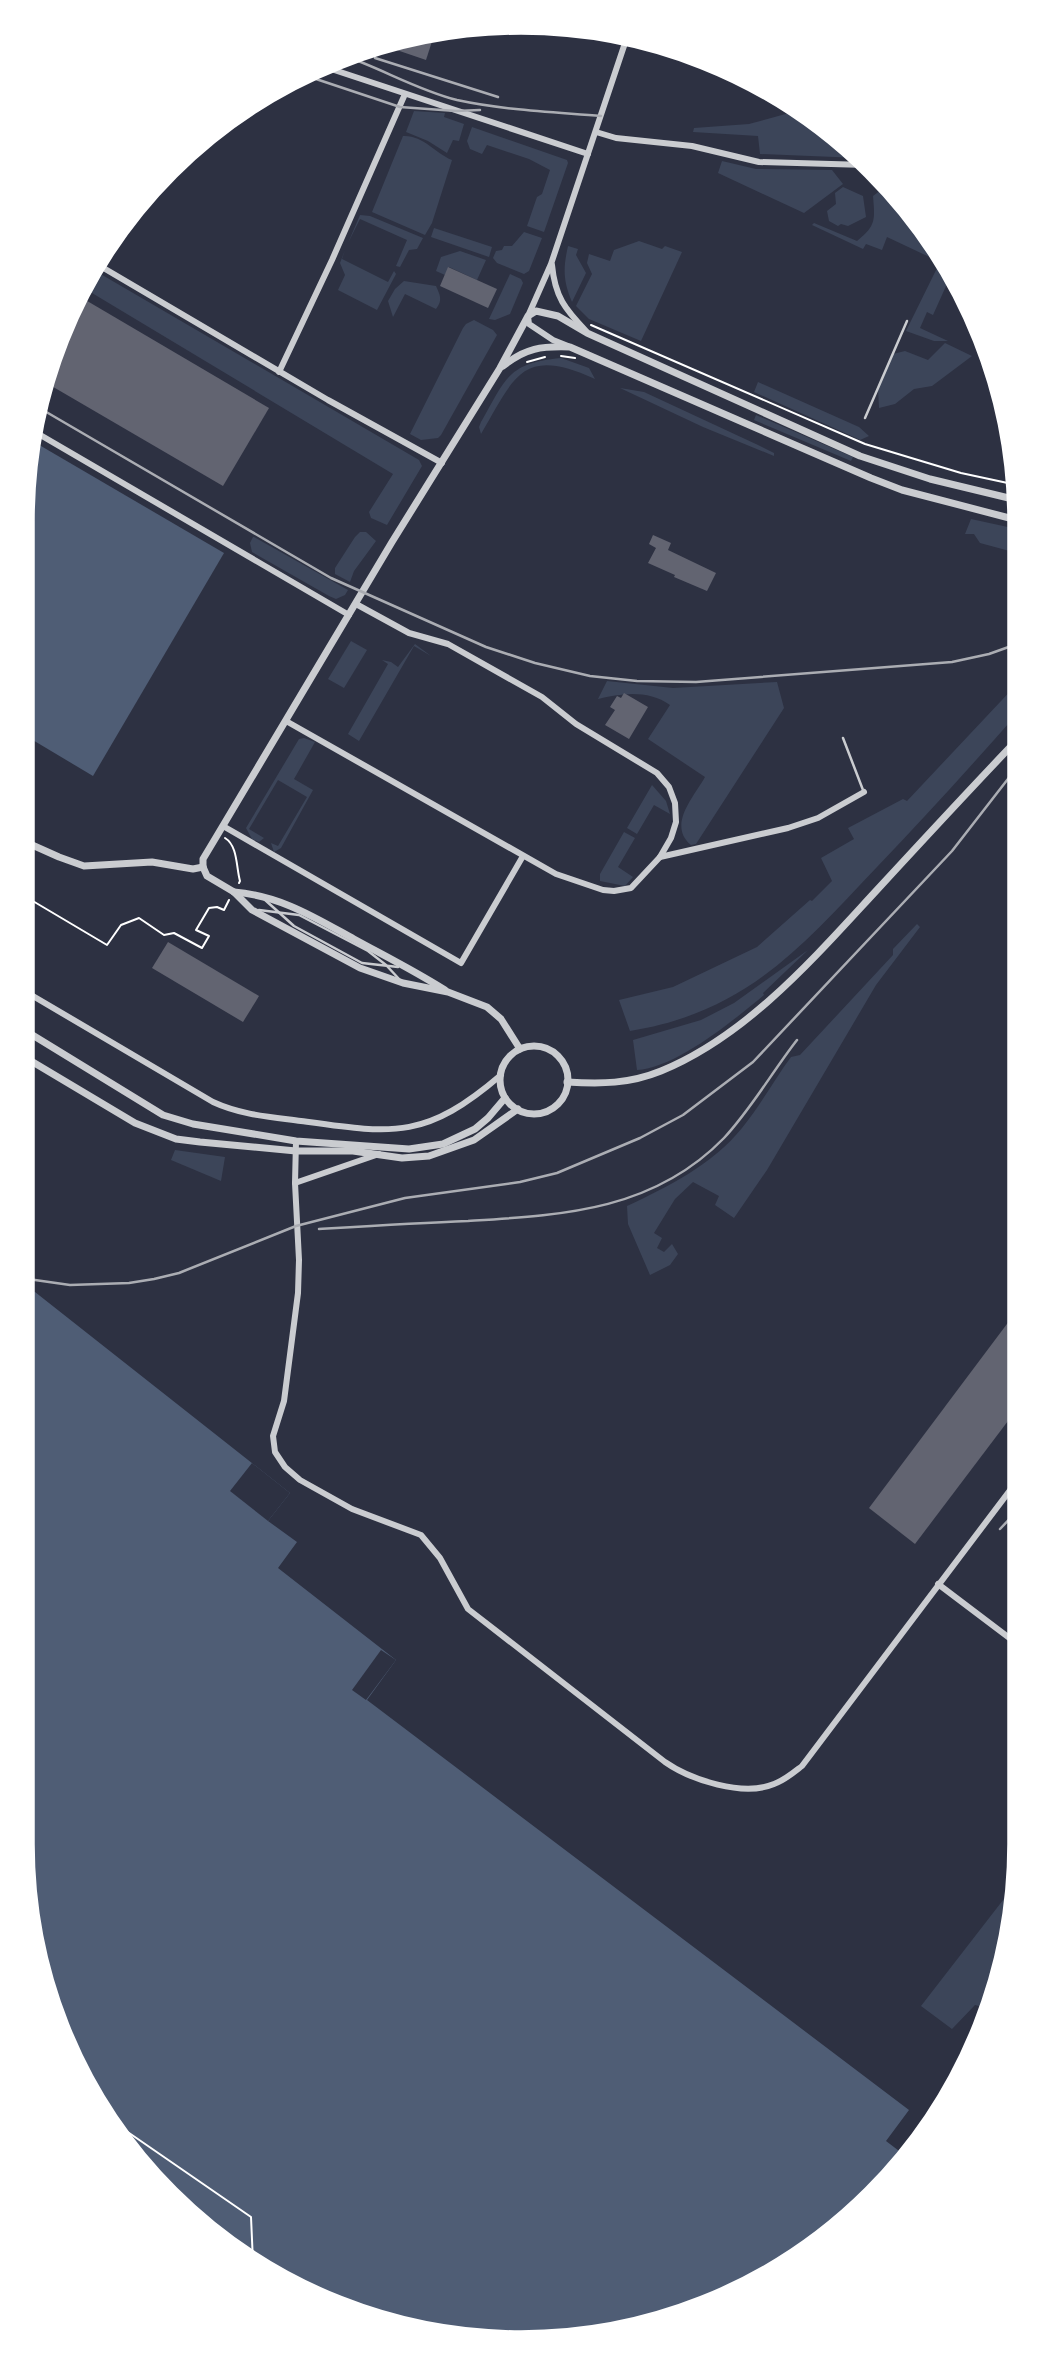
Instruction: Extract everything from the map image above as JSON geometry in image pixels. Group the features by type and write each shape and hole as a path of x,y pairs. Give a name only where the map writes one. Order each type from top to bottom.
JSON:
{"street":[{"path":"520,1049 497,1015 480,1004 448,992 403,984 360,968 252,910 234,892 207,876 203,859 500,368 528,316 551,264 624,45"},
{"path":"334,70 588,154"},
{"path":"279,372 405,94"},
{"path":"596,132 616,138 692,146 759,162 854,165"},
{"path":"551,264 554,287 562,303 587,332"},
{"path":"104,268 279,372 442,463"},
{"path":"528,316 536,311 545,312 860,456 957,486 1008,498"},
{"path":"528,316 529,324 536,330 854,472 902,490 1009,518"},
{"path":"500,368 520,352 551,346 570,346"},
{"path":"41,436 349,615"},
{"path":"286,721 556,874 603,890 614,891 631,888 660,857 671,838 676,822 675,803 669,787 657,773 576,724 542,697 520,684 448,644 409,633 356,604"},
{"path":"568,1082 607,1085 653,1074 708,1045 748,1017 810,961 1009,749"},
{"path":"660,857 788,828 818,818 864,792"},
{"path":"223,826 461,963 523,856"},
{"path":"33,845 83,866 152,862 193,869 203,867"},
{"path":"234,892 260,894 301,910 411,968 448,992"},
{"path":"33,996 213,1102 244,1113 359,1129 392,1130 435,1120 468,1102 500,1075 507,1060 520,1049 535,1046 556,1054 565,1067 568,1082 563,1097 553,1107 532,1113 517,1109 505,1098 500,1075"},
{"path":"33,1035 163,1115 193,1124 296,1141 409,1149 443,1144 475,1129 505,1098"},
{"path":"33,1063 125,1118 176,1139 296,1151 353,1151 402,1158 453,1150 474,1140 517,1109"},
{"path":"296,1141 298,1293 285,1401 273,1436 275,1452 285,1467 300,1480 352,1509 421,1535 440,1558 468,1609 677,1770 709,1783 755,1788 772,1786 789,1777 814,1752 1009,1491"},
{"path":"295,1183 379,1154"},
{"path":"938,1584 1009,1638"}],"lane":[{"path":"865,418 907,321"},
{"path":"842,738 864,792"},
{"path":"260,894 274,911 297,928 362,963 411,968"},
{"path":"252,910 299,915 368,951 386,965 403,984"}],"path":[{"path":"592,324 865,444 961,473 1007,483"},
{"path":"559,356 575,359"},
{"path":"523,363 545,357"},
{"path":"33,901 107,945 121,925 139,918 164,935 174,933 202,948 209,936"},
{"path":"127,2132 251,2217 253,2252"}],"shaded area":[{"path":"414,111 445,113 444,117 464,124 459,141 453,140 447,153 406,132"},
{"path":"789,113 847,158 760,154 758,136 693,132 694,128 749,124"},
{"path":"472,127 567,160 544,232 527,226 550,170 529,159 487,145 482,154 470,149 467,141"},
{"path":"403,136 417,138 452,160 432,223 425,235 372,212"},
{"path":"722,161 756,169 832,170 843,184 804,213 718,173"},
{"path":"843,187 863,196 866,217 848,226 838,226 829,221 827,211 836,204 835,193"},
{"path":"880,191 888,199 932,258 887,237 882,250 866,244 863,249 812,225 814,223 857,241 873,222 873,196"},
{"path":"360,215 370,216 423,238 417,249 409,250 400,267 396,266 407,240 360,219 348,243"},
{"path":"434,228 492,247 489,257 431,237"},
{"path":"524,232 542,238 529,271 524,274 497,263 493,258 496,251 502,250 504,246 512,246"},
{"path":"639,241 682,252 641,341 589,319 576,306 592,274 587,263 589,254 610,261 614,250"},
{"path":"568,246 578,249 576,255 586,273 572,302 565,274"},
{"path":"345,250 342,259 388,282 394,271 396,274 377,310 338,290 345,275 340,263"},
{"path":"460,251 486,260 477,280 449,267 445,275 436,271 441,257"},
{"path":"937,267 947,284 933,315 927,312 920,328 948,341 934,341 906,331"},
{"path":"101,274 419,460 422,466 387,525 371,518 369,512 393,474 91,292"},
{"path":"510,274 521,279 523,283 510,314 495,320 489,319"},
{"path":"404,281 436,286 440,300 436,309 405,294 393,317 388,301"},
{"path":"474,320 497,335 441,435 438,438 421,440 410,434 463,328"},
{"path":"945,343 972,356 932,386 914,389 895,404 879,408 878,388 893,354 905,351 928,360"},
{"path":"561,358 589,368 595,379 551,366 536,367 523,372 503,396 481,434 481,422 510,376 529,364"},
{"path":"758,382 859,427 869,436 860,440 754,392"},
{"path":"620,388 644,392 758,445 774,453 774,456 703,427"},
{"path":"756,415 853,457 851,461 754,420"},
{"path":"39,445 224,553 93,776 33,740 33,521"},
{"path":"971,519 1009,527 1009,551 980,543 974,534 965,534"},
{"path":"360,532 366,532 376,541 354,571 350,582 335,574 335,568"},
{"path":"253,537 348,590 345,595 336,599 329,596 252,552 250,543"},
{"path":"351,641 367,650 344,688 328,679"},
{"path":"415,644 431,656 414,646 359,741 348,734 388,664 382,660 398,667"},
{"path":"607,681 673,688 777,682 784,708 696,844 691,845 684,837 682,820 689,802 705,777 648,739 670,705 653,697 635,694 598,699"},
{"path":"1009,693 1009,723 913,829 796,949 739,992 707,1009 671,1022 630,1031 619,1000 673,987 757,947 832,881 821,858 854,839 848,828 903,799 907,801"},
{"path":"299,739 315,742 294,779 313,790 281,848 274,852 271,843 278,846 307,797 278,780 249,829 264,838 259,842 252,839 246,828"},
{"path":"652,785 666,801 670,814 654,805 637,834 627,828"},
{"path":"624,832 635,838 618,867 633,877 625,886 600,881 600,874"},
{"path":"917,924 920,927 876,985 767,1170 734,1218 715,1205 719,1196 693,1182 675,1199 654,1233 662,1238 657,1248 664,1252 672,1244 678,1254 670,1265 650,1275 628,1224 627,1206 689,1173 718,1153 749,1120 791,1057 800,1055 893,955 893,949"},
{"path":"808,950 763,993 764,995 704,1041 669,1061 637,1070 633,1040 701,1020 734,1003"},
{"path":"175,1150 225,1157 221,1181 171,1160"},
{"path":"33,1291 290,1493 268,1521 297,1542 278,1568 396,1660 367,1700 909,2110 886,2141 900,2151 866,2189 818,2231 765,2266 708,2295 678,2306 616,2322 553,2331 457,2328 395,2315 334,2295 250,2250 199,2211 176,2189 154,2166 115,2115 84,2060 59,2001 37,1908 33,1844"},
{"path":"1006,1896 992,1970 981,2006 975,2005 952,2029 921,2006"}],"pier":[{"path":"252,1463 290,1493 268,1521 230,1491"},
{"path":"381,1650 396,1660 366,1700 352,1690"}],"building":[{"path":"432,42 426,60 396,50"},
{"path":"448,267 497,289 488,308 440,286"},
{"path":"86,301 269,408 223,486 52,387 70,334"},
{"path":"653,535 671,543 668,550 716,573 707,591 648,563 656,548 649,544"},
{"path":"624,693 648,707 629,739 605,725 615,710 610,707 617,696 621,698"},
{"path":"168,942 259,996 243,1022 152,968"},
{"path":"1009,1321 1009,1420 915,1544 869,1508"}],"railway":[{"path":"375,58 498,97"},
{"path":"358,61 428,91 457,100 601,116"},
{"path":"316,79 400,107 480,110"},
{"path":"46,412 331,578 486,647 535,663 590,676 637,681 696,682 952,662 1009,647"},
{"path":"33,1280 70,1285 129,1283 154,1279 179,1273 296,1226 405,1198 520,1182 557,1173 640,1138 683,1115 753,1062 952,851 1009,778"},
{"path":"319,1229 538,1216 605,1205 637,1195 667,1181 697,1162 724,1138 744,1115 797,1040"},
{"path":"1000,1529 1009,1520"}]}
